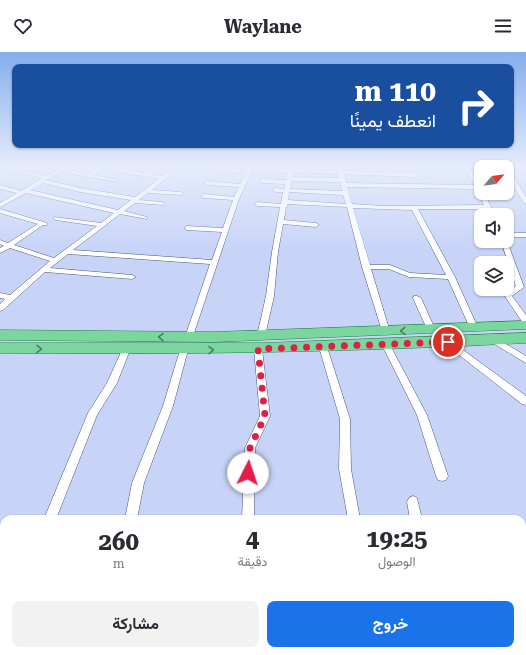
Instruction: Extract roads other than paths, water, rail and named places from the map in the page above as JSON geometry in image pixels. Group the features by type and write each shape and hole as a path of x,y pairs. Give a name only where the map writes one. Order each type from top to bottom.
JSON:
{"main road":[{"path":"260,342 323,347 386,339 431,330 526,325"},
{"path":"480,328 494,340"},
{"path":"0,335 186,343 386,339 448,342 526,338"},
{"path":"0,348 126,350 186,343"}],"street":[{"path":"0,205 18,195"},
{"path":"39,195 145,218"},
{"path":"108,195 162,204"},
{"path":"0,308 43,270 141,195"},
{"path":"132,515 138,483 168,406 186,343 238,195"},
{"path":"248,515 250,448 265,416 260,342 270,296 275,252 286,195"},
{"path":"347,195 386,339 422,415 442,476"},
{"path":"204,196 236,199"},
{"path":"257,204 414,209 488,207 484,200"},
{"path":"414,209 480,328"},
{"path":"0,211 46,224 0,251"},
{"path":"56,218 102,225"},
{"path":"282,222 316,225"},
{"path":"187,228 226,230"},
{"path":"514,235 526,235"},
{"path":"0,242 56,261"},
{"path":"506,248 520,287 508,295 526,321"},
{"path":"68,252 215,262"},
{"path":"366,267 390,267 409,275 452,277"},
{"path":"43,270 132,277"},
{"path":"0,295 10,298"},
{"path":"417,298 431,330"},
{"path":"494,340 526,360"},
{"path":"448,342 526,401"},
{"path":"323,347 345,419 345,469 353,515"},
{"path":"52,515 93,413 105,398 117,374 126,350"},
{"path":"413,502 415,515"}]}
